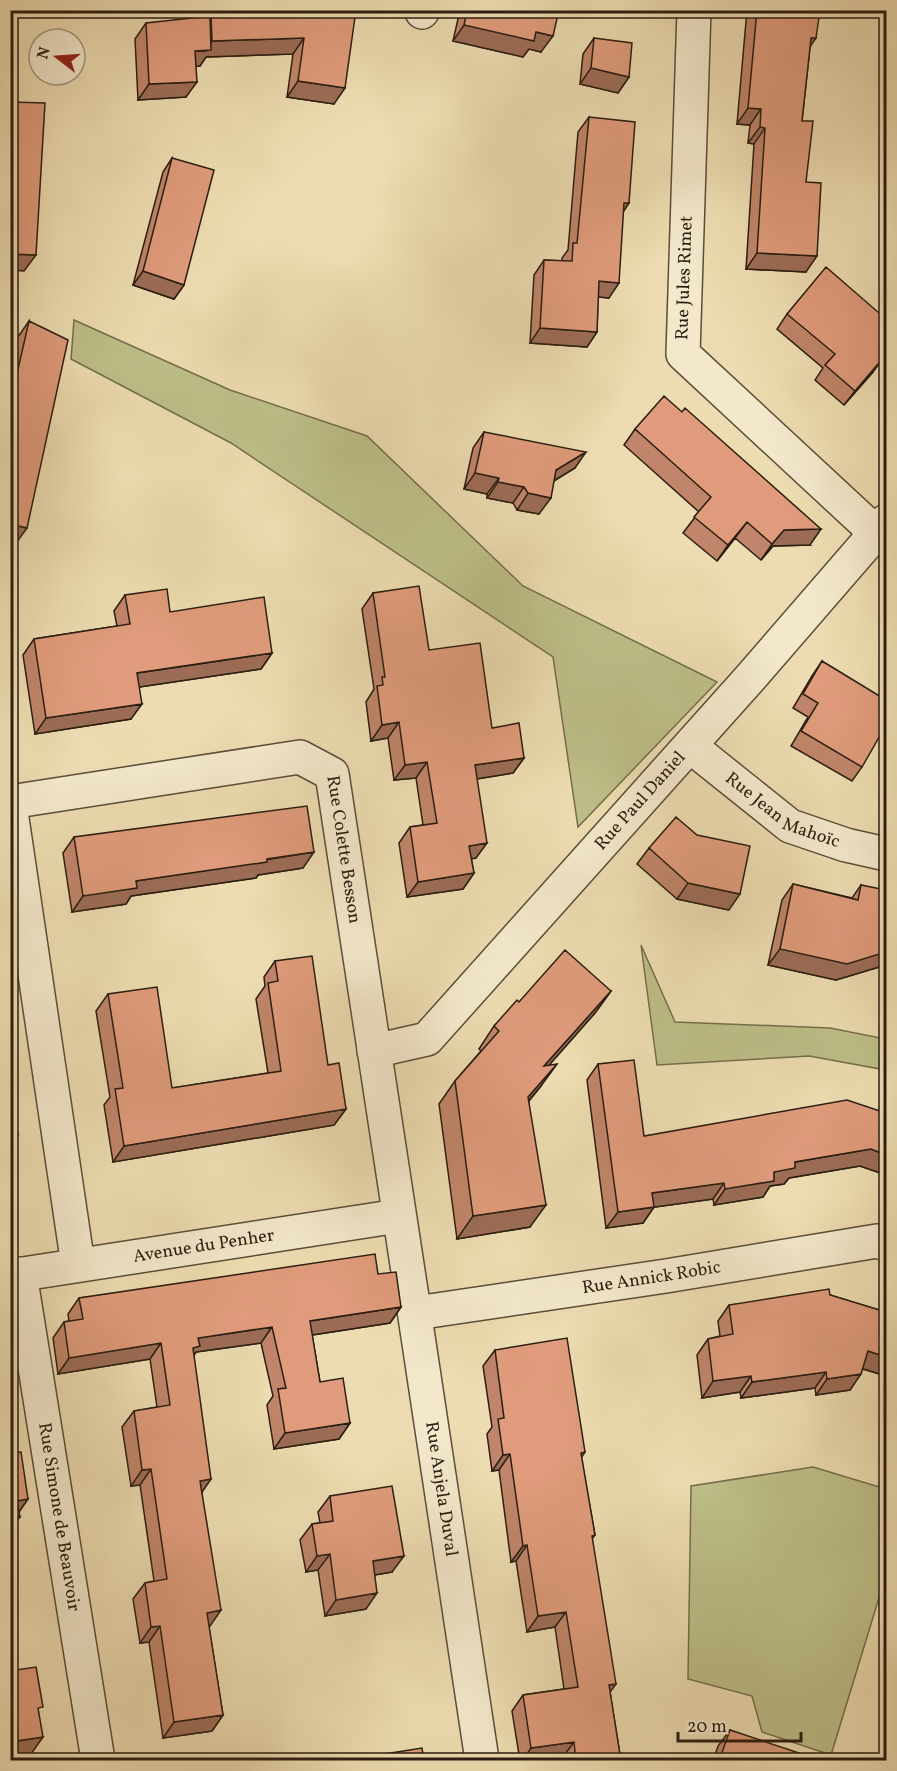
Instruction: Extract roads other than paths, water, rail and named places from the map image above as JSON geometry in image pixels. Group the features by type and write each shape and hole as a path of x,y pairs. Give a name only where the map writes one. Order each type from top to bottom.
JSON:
{"street":[{"name":"Rue Jules Rimet","path":"694,10 682,354 881,527"},
{"name":"Rue Paul Daniel","path":"374,1051 427,1039 690,746 881,527"},
{"name":"Rue Jean Mahoïc","path":"690,746 790,826 846,846 886,854"},
{"name":"Rue Colette Besson","path":"78,1265 10,803 300,757 332,774 398,1216"},
{"name":"Avenue du Penher","path":"15,1275 398,1216"},
{"name":"Rue Anjela Duval","path":"398,1216 416,1313 482,1761"},
{"name":"Rue Annick Robic","path":"416,1313 666,1276 877,1241 886,1244"},
{"name":"Rue Simone de Beauvoir","path":"15,1275 98,1761"}]}
